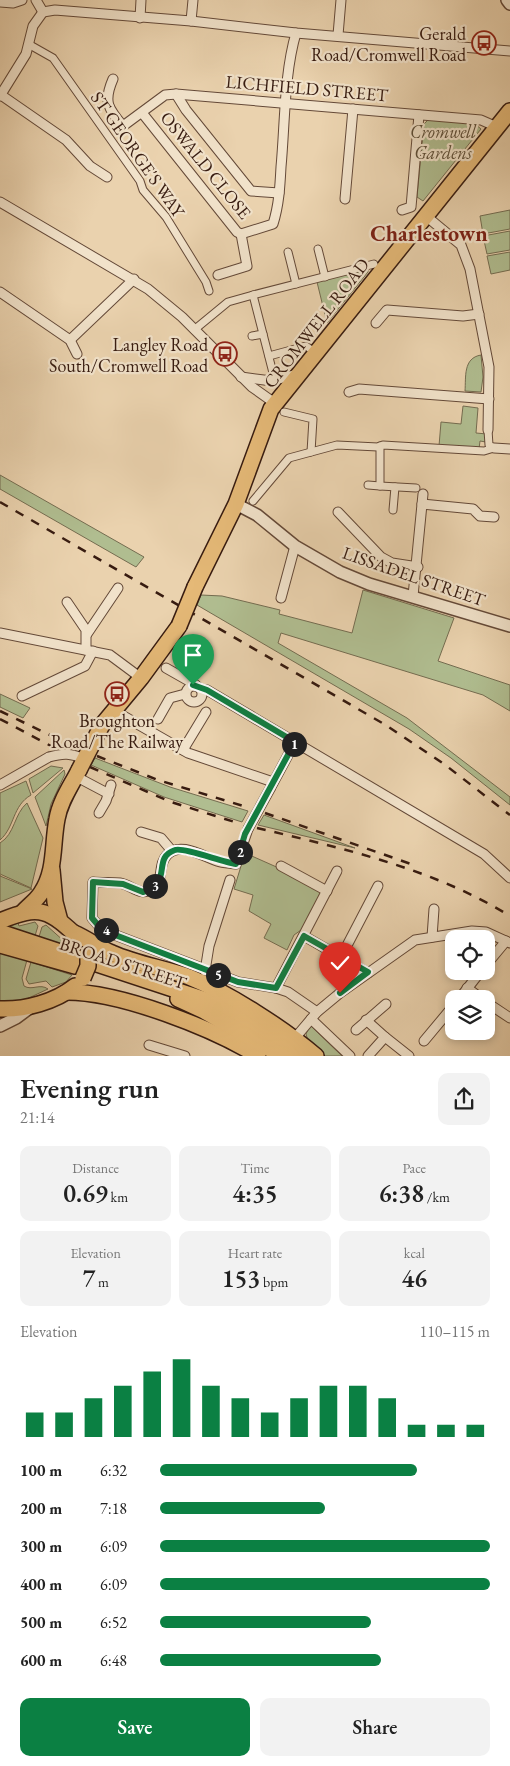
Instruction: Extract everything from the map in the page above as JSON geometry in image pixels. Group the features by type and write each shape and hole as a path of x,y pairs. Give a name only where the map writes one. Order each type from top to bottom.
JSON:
{"highway":[{"name":"CROMWELL ROAD","path":"52,866 57,818 64,798 102,725 141,678 179,626 195,586 236,504 265,422 280,408 300,372 510,111"},
{"path":"22,912 42,892 52,866"},
{"path":"52,866 55,902 60,920"},
{"path":"0,921 22,912 45,912 60,920 74,933 84,944 88,956 88,966 83,978 67,992 33,1006 0,1010"},
{"name":"BROAD STREET","path":"0,932 140,976 209,1001 270,1035 301,1056"},
{"path":"74,933 110,952 138,963 189,977 231,999 295,1038 316,1056"},
{"name":"BROAD STREET","path":"0,945 138,984 177,999 213,1016 282,1056"},
{"path":"67,992 96,993 163,1013 204,1029 258,1056"}],"street":[{"path":"0,2 14,4 22,0"},
{"path":"36,0 43,12"},
{"path":"140,18 141,0"},
{"path":"191,21 193,0"},
{"path":"338,35 341,0"},
{"path":"507,0 510,4"},
{"path":"107,177 90,166 66,140 1,96 30,45 33,26 43,12 54,10 191,21 296,33 338,35 510,51"},
{"path":"176,94 186,110 251,191 279,193 286,103 296,33"},
{"name":"ST GEORGE'S WAY","path":"30,45 53,58 140,181 143,190 166,217 206,282 209,292"},
{"name":"LICHFIELD STREET","path":"113,79 107,92 108,102 112,113 123,126 143,114 165,95 176,94 481,120 497,127"},
{"path":"345,199 353,109"},
{"name":"OSWALD CLOSE","path":"143,114 240,234 273,224 279,193"},
{"path":"402,210 411,207 419,114"},
{"path":"0,202 134,279 176,312 241,377 280,408 313,419 311,452"},
{"path":"426,216 461,245 470,269 489,367 488,430 489,445 494,448"},
{"path":"218,274 247,266 240,234"},
{"path":"318,249 325,277"},
{"path":"288,252 296,284"},
{"path":"194,330 228,302 374,264"},
{"path":"70,340 134,279"},
{"path":"0,292 70,340 77,354"},
{"path":"253,295 273,373"},
{"path":"376,323 387,310 464,316 479,314"},
{"path":"252,336 263,334"},
{"path":"269,356 306,346 316,353"},
{"path":"241,377 272,381 300,372"},
{"path":"349,392 359,389 489,399"},
{"path":"253,501 289,458 336,446 484,451 494,448 510,449"},
{"path":"380,446 380,486"},
{"path":"368,485 420,491 422,504 414,596"},
{"path":"393,510 395,487"},
{"name":"LISSADEL STREET","path":"236,504 257,515 295,546 340,572 510,626"},
{"path":"422,504 473,509 480,516 494,517"},
{"path":"338,512 382,557 392,563 418,567"},
{"path":"281,598 295,546"},
{"path":"87,634 118,588"},
{"path":"22,696 86,666 90,650 87,634 84,626 67,602"},
{"path":"0,633 90,650 110,656 141,678"},
{"path":"166,668 198,687 207,690 484,854 510,878"},
{"path":"158,719 170,698 185,694 189,687 198,687"},
{"path":"185,694 191,702 198,701 202,695 198,687"},
{"path":"113,710 183,750 272,785"},
{"path":"183,750 206,712"},
{"path":"295,742 248,829 236,864 219,862 184,849 172,852 163,861 160,882 152,889 143,892 123,884 93,882 91,913 98,925 110,933 205,971 238,982 276,988 288,992 314,1016 350,1056"},
{"path":"0,785 49,757 62,753 72,754 79,768 110,790 99,813"},
{"path":"141,832 161,838 172,852"},
{"path":"281,866 327,892"},
{"path":"276,988 337,871"},
{"path":"205,971 209,946 230,894 230,880"},
{"path":"341,957 378,886"},
{"path":"432,937 434,908"},
{"path":"295,1038 314,1016 368,972 415,940 472,931 486,932 508,942 495,956"},
{"path":"304,936 368,972"},
{"path":"471,990 468,988 474,980"},
{"path":"356,1030 386,1004"},
{"path":"0,1026 33,1006"},
{"path":"495,1008 510,1018"},
{"path":"424,1041 445,1016"},
{"path":"366,1020 408,1056"},
{"path":"368,1056 385,1038"},
{"path":"149,1045 185,1056"}],"green space":[{"name":"Cromwell Gardens","path":"429,119 474,123 481,129 423,201 417,197 424,124"},
{"path":"510,210 510,229 483,234 480,216"},
{"path":"510,231 510,250 487,254 483,236"},
{"path":"510,252 510,270 491,274 487,256"},
{"path":"368,268 368,272 327,323 317,282"},
{"path":"481,355 483,377 481,392 465,391 468,364 475,357"},
{"path":"463,406 478,408 476,433 487,434 486,442 480,441 479,449 439,446 441,422 461,424"},
{"path":"0,475 144,557 136,567 0,489"},
{"path":"363,590 454,618 438,661 510,685 510,711 483,695 281,633 278,643 407,718 510,797 510,805 451,758 409,729 197,605 201,595 222,596 280,610 279,614 352,633"},
{"path":"0,694 30,708 23,718 0,707"},
{"path":"95,758 170,787 248,811 242,822 164,797 91,765"},
{"path":"51,766 63,768 33,793 29,779"},
{"path":"64,770 65,774 51,804 46,826 35,797"},
{"path":"26,781 31,795 20,805 5,835 0,840 0,793"},
{"path":"27,803 43,838 31,888 0,874 0,843 9,834 19,813"},
{"path":"264,815 355,848 258,825"},
{"path":"245,853 281,869 322,892 304,928 294,935 287,950 264,938 271,924 249,911 253,895 234,889"},
{"path":"0,876 32,889 0,902"},
{"path":"35,922 38,926 34,939 7,927 18,923 19,926"},
{"path":"46,925 65,942 70,941 78,950 38,940 42,927"},
{"path":"0,952 27,960 22,978 24,986 30,988 45,987 48,989 18,1003 0,1003"},
{"path":"31,962 72,975 66,982 52,987 46,981 29,984 26,979"},
{"path":"310,1025 342,1056 325,1056 308,1041 306,1034"}],"railway":[{"path":"0,502 384,724 444,764 510,815"},
{"path":"0,711 60,740"},
{"path":"0,719 51,746"},
{"path":"97,756 158,780 250,808"},
{"path":"90,767 171,802 241,824"},
{"path":"265,813 411,864"},
{"path":"257,828 354,852 419,873 450,885 510,916"}],"place":[{"name":"Gerald Road/Cromwell Road","path":"484,43"},
{"name":"Langley Road South/Cromwell Road","path":"225,354"},
{"name":"Broughton Road/The Railway","path":"117,694"}],"district":[{"name":"Charlestown","path":"429,233"}],"route":[{"path":"193,685 207,690 295,742 245,834 236,864 219,862 184,849 176,850 168,854 163,861 160,882 152,889 143,892 123,884 93,882 92,918 98,925 110,933 205,971 238,982 276,988 304,936 368,972 340,993"}]}
